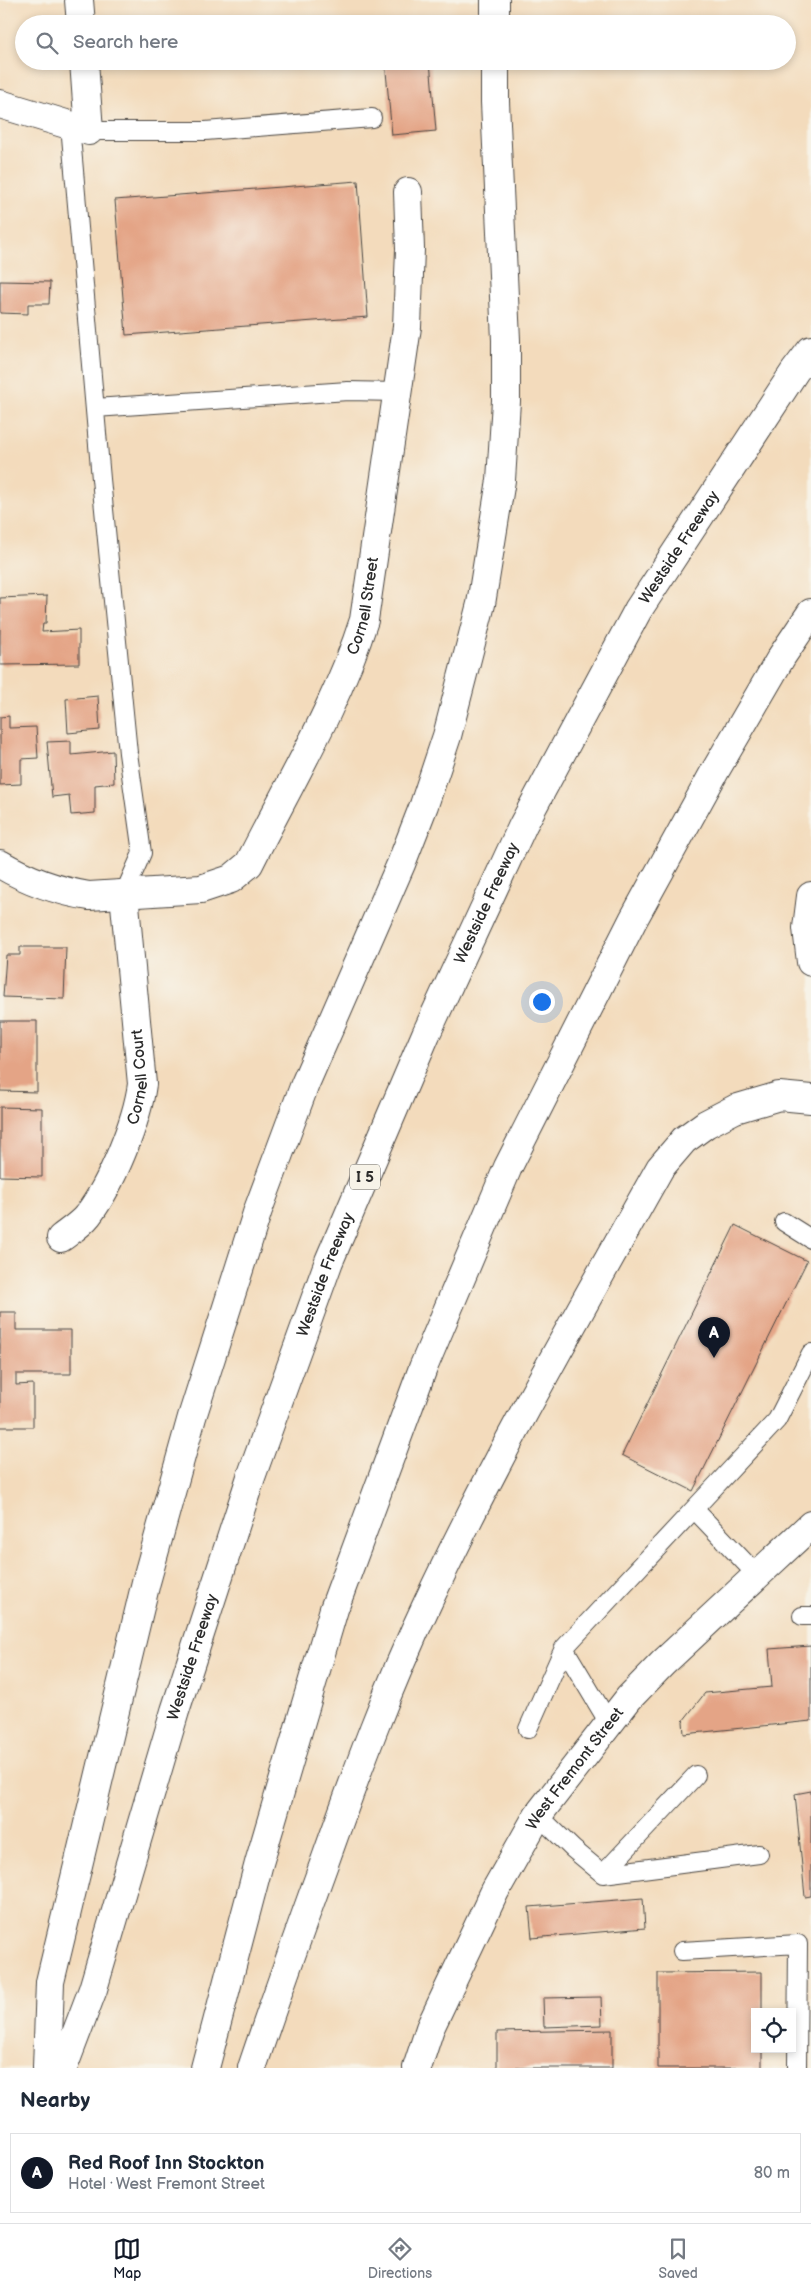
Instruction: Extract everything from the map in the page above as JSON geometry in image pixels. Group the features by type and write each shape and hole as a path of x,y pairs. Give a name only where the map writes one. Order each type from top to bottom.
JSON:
{"main road":[{"path":"79,0 80,15"},
{"path":"495,0 495,15"},
{"path":"0,104 80,128 83,70"},
{"path":"48,2068 50,1982 146,1582 192,1417 258,1210 305,1084 401,864 424,805 447,736 481,604 501,480 506,401 506,340 495,70"},
{"name":"Cornell Street","path":"0,864 19,875 74,894 89,896 202,889 231,879 249,864 331,702 362,627 370,591 407,327 410,250 408,192"},
{"name":"Westside Freeway","path":"63,2068 93,1989 175,1712 251,1477 329,1261 426,1034 523,825 638,610 795,371 811,350"},
{"path":"205,2068 259,1863 334,1609 422,1368 508,1167 633,920 715,771 782,656 811,613"},
{"name":"Cornell Court","path":"61,1238 87,1216 105,1188 121,1153 140,1100 142,1084 124,894"},
{"path":"811,896 808,928 811,962"},
{"path":"252,2068 356,1776 427,1604 490,1474 660,1168 684,1140 706,1124 735,1109 779,1096 811,1099"},
{"name":"West Fremont Street","path":"417,2068 430,2028 495,1891 538,1815 629,1698 662,1664 811,1525"}],"lane":[{"path":"124,894 142,853 128,753 95,408 80,128 205,131 372,118"},
{"path":"95,408 348,391 398,392"},
{"path":"784,1222 811,1239"},
{"path":"528,1729 564,1648 777,1420 811,1353"},
{"path":"694,1509 757,1575"},
{"path":"564,1648 609,1723"},
{"path":"603,1874 696,1775"},
{"path":"538,1815 573,1849 603,1874 759,1854"},
{"path":"682,1951 798,1944 797,2068"}],"building":[{"path":"386,70 431,70 436,131 392,135"},
{"path":"358,181 368,317 126,335 115,200"},
{"path":"0,281 50,282 49,304 28,304 28,314 0,313"},
{"path":"47,596 46,623 43,623 42,632 79,630 79,664 0,665 0,598"},
{"path":"98,696 100,730 68,733 66,699"},
{"path":"9,716 9,728 36,727 38,758 21,759 21,784 0,785 0,717"},
{"path":"71,741 71,755 113,751 114,783 95,785 95,813 71,815 69,795 52,797 47,742"},
{"path":"20,947 66,947 64,999 3,997 6,955 20,955"},
{"path":"0,1021 37,1021 37,1092 0,1091"},
{"path":"0,1107 42,1108 42,1177 0,1176"},
{"path":"735,1225 807,1261 693,1491 622,1455"},
{"path":"0,1312 16,1312 16,1330 71,1330 71,1374 16,1374 16,1385 33,1384 33,1427 0,1427"},
{"path":"811,1646 811,1721 684,1734 683,1721 705,1693 772,1687 769,1649"},
{"path":"811,1791 811,1896 805,1897 795,1794"},
{"path":"643,1898 645,1928 532,1938 529,1907"},
{"path":"762,1972 762,2008 751,2008 751,2053 762,2053 762,2068 658,2068 658,1973"},
{"path":"601,1997 602,2025 544,2027 543,1998"},
{"path":"612,2030 612,2068 497,2068 497,2032"}],"place":[{"name":"Red Roof Inn Stockton","path":"714,1358"}]}
